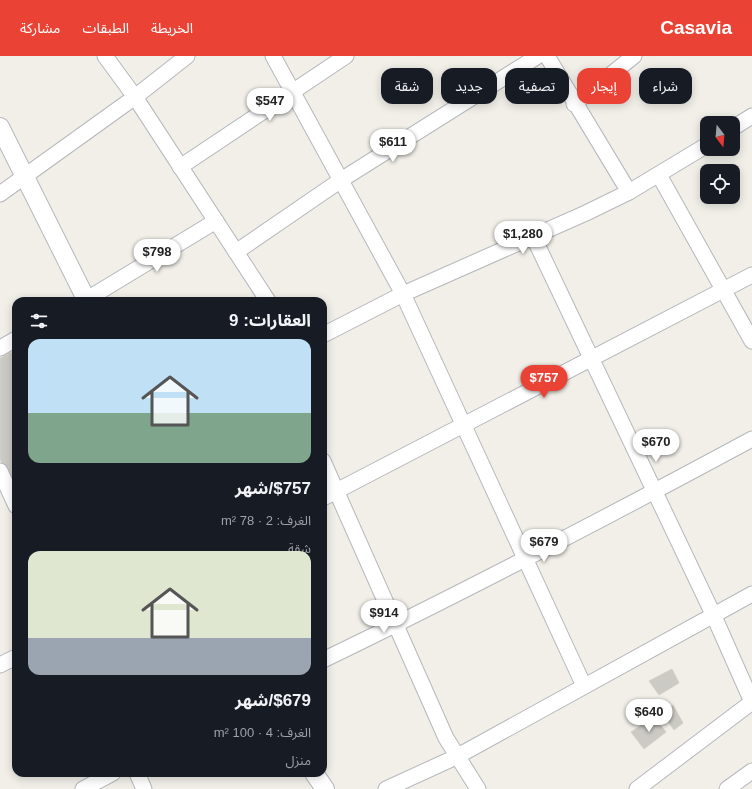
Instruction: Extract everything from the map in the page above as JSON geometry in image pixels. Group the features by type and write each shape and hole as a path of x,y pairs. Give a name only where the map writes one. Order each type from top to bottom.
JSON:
{"street":[{"path":"105,56 135,97 265,297"},
{"path":"0,194 135,97 187,56"},
{"path":"273,56 402,294 584,686"},
{"path":"180,166 346,56"},
{"path":"236,252 341,180 538,56"},
{"path":"547,56 574,104 629,192"},
{"path":"574,104 634,56"},
{"path":"740,124 752,116"},
{"path":"0,127 26,176 84,297"},
{"path":"327,333 402,294 586,213 629,192 700,149"},
{"path":"659,175 752,341"},
{"path":"92,297 216,221"},
{"path":"533,236 713,614 752,702 637,789"},
{"path":"327,496 752,275"},
{"path":"0,348 12,341"},
{"path":"327,658 395,625 655,491 752,439"},
{"path":"327,470 395,625 456,756 478,789"},
{"path":"0,472 11,500"},
{"path":"386,789 456,756 752,594"},
{"path":"0,665 12,659"},
{"path":"727,789 752,771"},
{"path":"83,789 106,777"},
{"path":"139,777 144,789"},
{"path":"317,777 325,789"}],"building":[{"path":"12,352 12,484 0,459 0,358"},
{"path":"672,669 679,683 659,695 649,681"},
{"path":"673,705 683,723 674,730 661,712"},
{"path":"654,717 666,732 644,749 631,732"}]}
